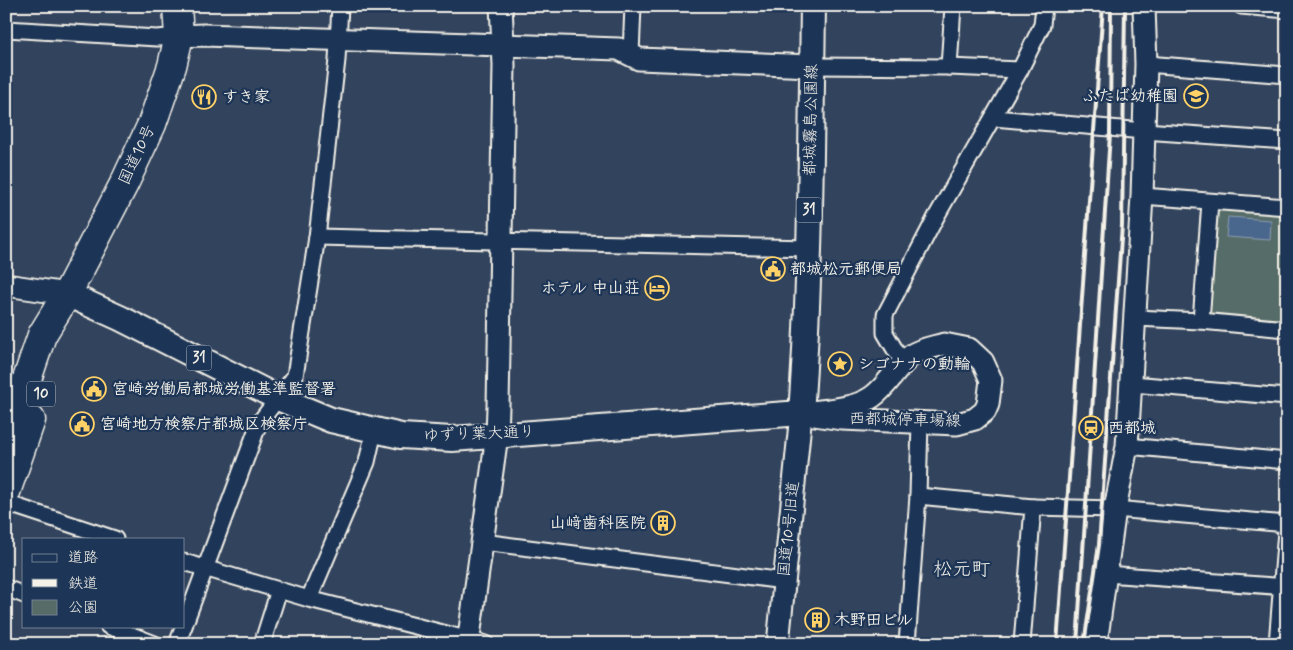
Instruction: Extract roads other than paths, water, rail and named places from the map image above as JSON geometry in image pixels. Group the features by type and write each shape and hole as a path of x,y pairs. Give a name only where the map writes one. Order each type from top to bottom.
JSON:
{"highway":[{"name":"国道10号","path":"6,441 42,335 67,294 125,182 152,124 179,36 177,6"},
{"name":"国道10号","path":"6,492 59,341 67,294"}],"main road":[{"name":"都城霧島公園線","path":"801,413 808,248 813,6"},
{"name":"ゆずり葉大通り","path":"67,294 120,318 278,398 330,420 401,436 428,438 497,436 801,413"}],"street":[{"path":"185,623 259,423 295,376 317,237 339,40 340,6"},
{"path":"185,562 309,599 474,642 483,542 497,436 504,46 501,6"},
{"path":"631,54 634,6"},
{"path":"950,67 953,6"},
{"path":"904,363 885,333 885,316 936,217 1020,70 1042,25 1044,6"},
{"path":"1096,644 1115,509 1127,446 1132,384 1142,196 1146,64 1144,6"},
{"path":"1241,6 1287,10"},
{"path":"6,29 157,38 204,35 619,49 639,60 1020,70"},
{"path":"1146,64 1287,75"},
{"path":"994,118 1287,141"},
{"path":"1142,196 1287,207"},
{"path":"1201,321 1210,202"},
{"path":"317,237 808,248"},
{"path":"6,285 67,294"},
{"path":"1135,318 1201,321 1287,329"},
{"name":"西都城停車場線","path":"944,344 969,349 983,362 991,380 988,404 985,411 975,419 957,424 842,419 801,413 849,406 872,398 914,354 944,344"},
{"path":"1132,384 1287,397"},
{"name":"国道10号旧道","path":"778,644 801,413"},
{"path":"907,644 918,496 920,422"},
{"path":"309,599 367,462 374,431"},
{"path":"1127,446 1287,461"},
{"path":"918,496 1033,507 1115,509 1287,524"},
{"path":"6,503 112,538"},
{"path":"1022,644 1033,507"},
{"path":"1277,644 1284,587 1287,518"},
{"path":"483,542 784,581"},
{"path":"1106,574 1284,587"},
{"path":"6,588 22,593"},
{"path":"262,644 279,590"},
{"path":"113,628 155,644"},
{"path":"177,644 183,628"}],"water":[{"path":"1228,217 1271,220 1270,240 1226,237"}],"railway":[{"path":"1057,644 1103,6"},
{"path":"1077,644 1110,134 1111,6"},
{"path":"1084,644 1099,545 1122,225 1125,6"}],"place":[{"name":"ふたば幼稚園","path":"1196,96"},
{"name":"すき家","path":"204,97"},
{"name":"都城松元郵便局","path":"773,269"},
{"name":"ホテル 中山荘","path":"657,288"},
{"name":"シゴナナの動輪","path":"840,364"},
{"name":"宮崎労働局都城労働基準監督署","path":"94,389"},
{"name":"宮崎地方検察庁都城区検察庁","path":"82,424"},
{"name":"西都城","path":"1091,428"},
{"name":"山﨑歯科医院","path":"663,523"},
{"name":"木野田ビル","path":"817,620"}],"district":[{"name":"松元町","path":"962,569"}]}
